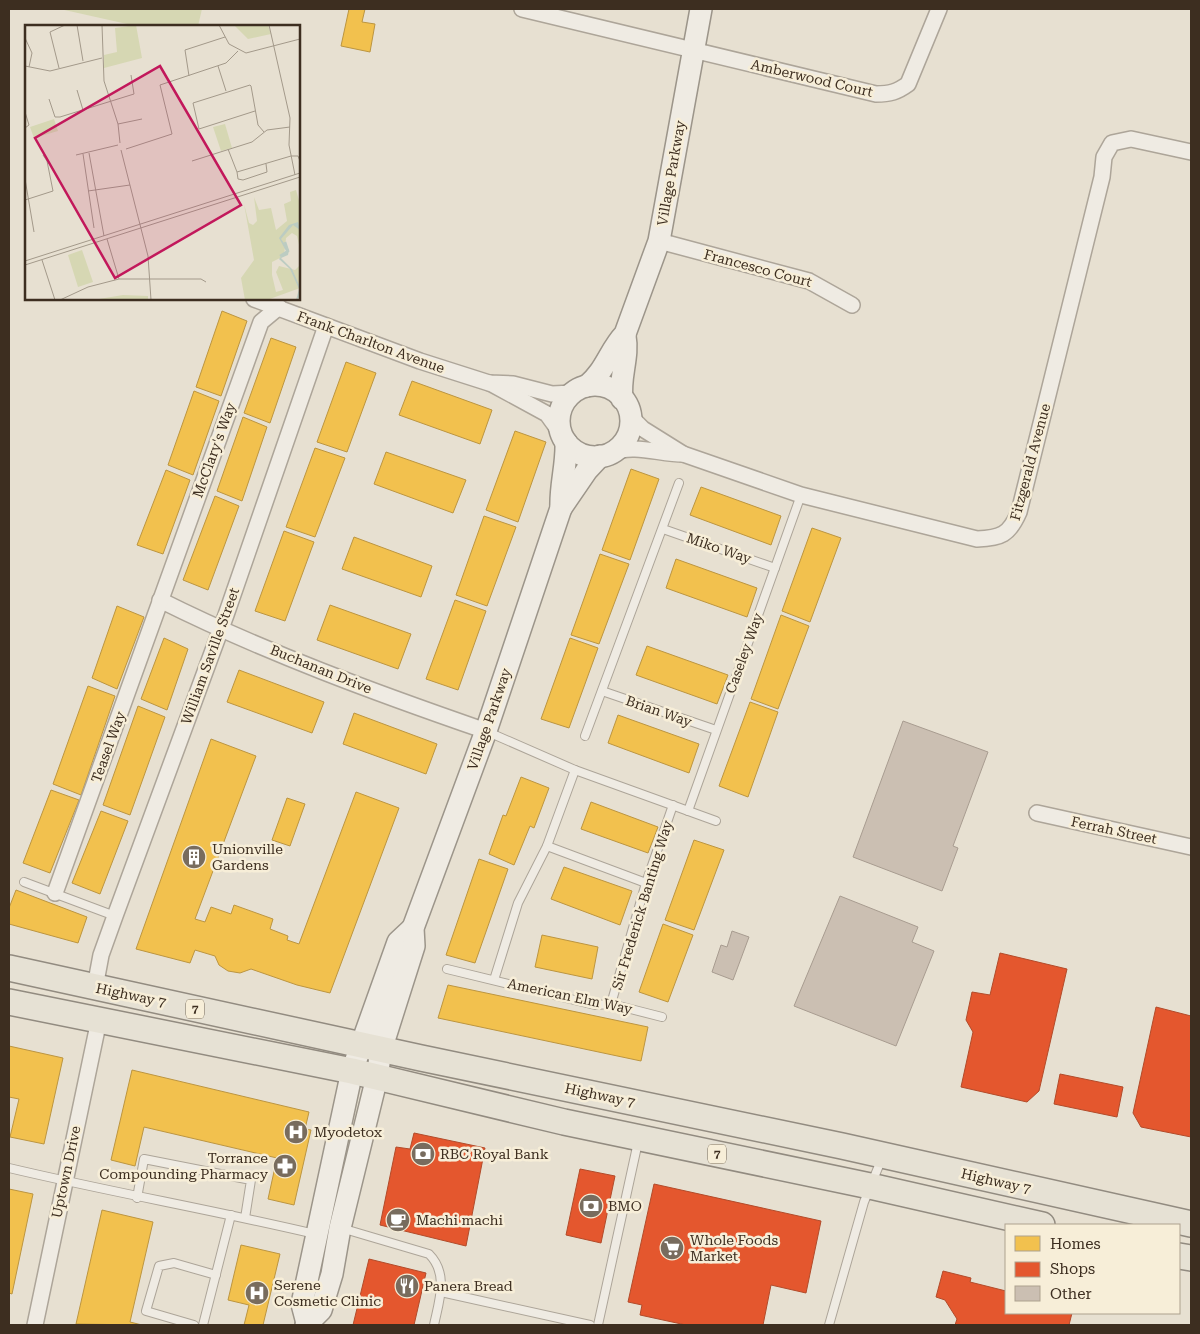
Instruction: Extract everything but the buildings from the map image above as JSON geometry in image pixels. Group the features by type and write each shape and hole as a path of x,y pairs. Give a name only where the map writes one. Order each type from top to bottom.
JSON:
{"main road":[{"name":"Village Parkway","path":"580,389 600,375 616,343 625,334 659,241 701,9"},
{"name":"Village Parkway","path":"625,334 627,348 621,376 626,407"},
{"path":"606,387 626,407 627,437 606,454 581,454 563,437 560,410 565,400 580,389 606,387"},
{"name":"Village Parkway","path":"561,508 560,490 567,462 563,437"},
{"name":"Village Parkway","path":"307,1324 321,1310 332,1274 340,1228 377,1077 371,1048 414,946 413,928 486,731 561,508 587,470 606,454"},
{"name":"Highway 7","path":"9,968 371,1048 883,1156 1191,1224"},
{"name":"7","path":"9,1002 352,1071 639,1138 870,1186 1038,1224"},
{"path":"307,1324 302,1304 352,1071 371,1048"}],"street":[{"name":"Amberwood Court","path":"522,9 876,94 889,94 899,91 908,84 939,9"},
{"name":"Fitzgerald Avenue","path":"626,407 643,429 684,454 801,495 977,539 997,538 1013,528 1019,512 1102,177 1104,157 1112,143 1131,139 1191,152"},
{"name":"Francesco Court","path":"659,241 809,281 852,305"},
{"name":"Frank Charlton Avenue","path":"257,300 420,361 489,382 547,414 563,437"},
{"name":"McClary's Way","path":"160,600 261,322 279,307"},
{"name":"William Saville Street","path":"95,987 101,955 220,629 326,326"},
{"name":"Frank Charlton Avenue","path":"489,382 513,384 552,394 580,389"},
{"name":"Fitzgerald Avenue","path":"606,454 636,449 684,454"},
{"name":"Buchanan Drive","path":"160,600 220,629 315,668 486,731"},
{"name":"Teasel Way","path":"55,893 160,600"},
{"name":"Ferrah Street","path":"1037,813 1191,847"},
{"name":"Uptown Drive","path":"35,1325 99,1020"}],"lane":[{"path":"585,736 679,483"},
{"name":"Caseley Way","path":"688,811 801,495"},
{"name":"Miko Way","path":"663,529 775,568"},
{"name":"Brian Way","path":"602,691 716,730"},
{"path":"486,731 575,770 716,821"},
{"path":"494,980 518,903 547,846 575,770"},
{"name":"Sir Frederick Banting Way","path":"611,1004 646,883 673,805"},
{"path":"547,846 646,883"},
{"path":"24,882 115,916"},
{"name":"American Elm Way","path":"448,969 595,1005 611,1004 662,1017"},
{"path":"598,1325 639,1138"},
{"path":"829,1325 860,1215 883,1156"},
{"path":"137,1198 144,1159 251,1180 245,1218"},
{"path":"9,1168 137,1198 231,1215 318,1234"},
{"path":"203,1325 231,1215"},
{"path":"340,1228 429,1254 437,1262 442,1283 434,1325"},
{"path":"194,1325 146,1311 159,1266 174,1264 216,1275"},
{"path":"441,1292 558,1322 590,1325"}],"green space":[{"path":"60,9 202,9 198,25 132,25"}],"place":[{"name":"Unionville Gardens","path":"194,857"},
{"name":"Myodetox","path":"296,1132"},
{"name":"RBC Royal Bank","path":"423,1154"},
{"name":"Torrance Compounding Pharmacy","path":"285,1166"},
{"name":"BMO","path":"591,1206"},
{"name":"Machi machi","path":"398,1220"},
{"name":"Whole Foods Market","path":"672,1248"},
{"name":"Panera Bread","path":"407,1286"},
{"name":"Serene Cosmetic Clinic","path":"257,1293"}]}
